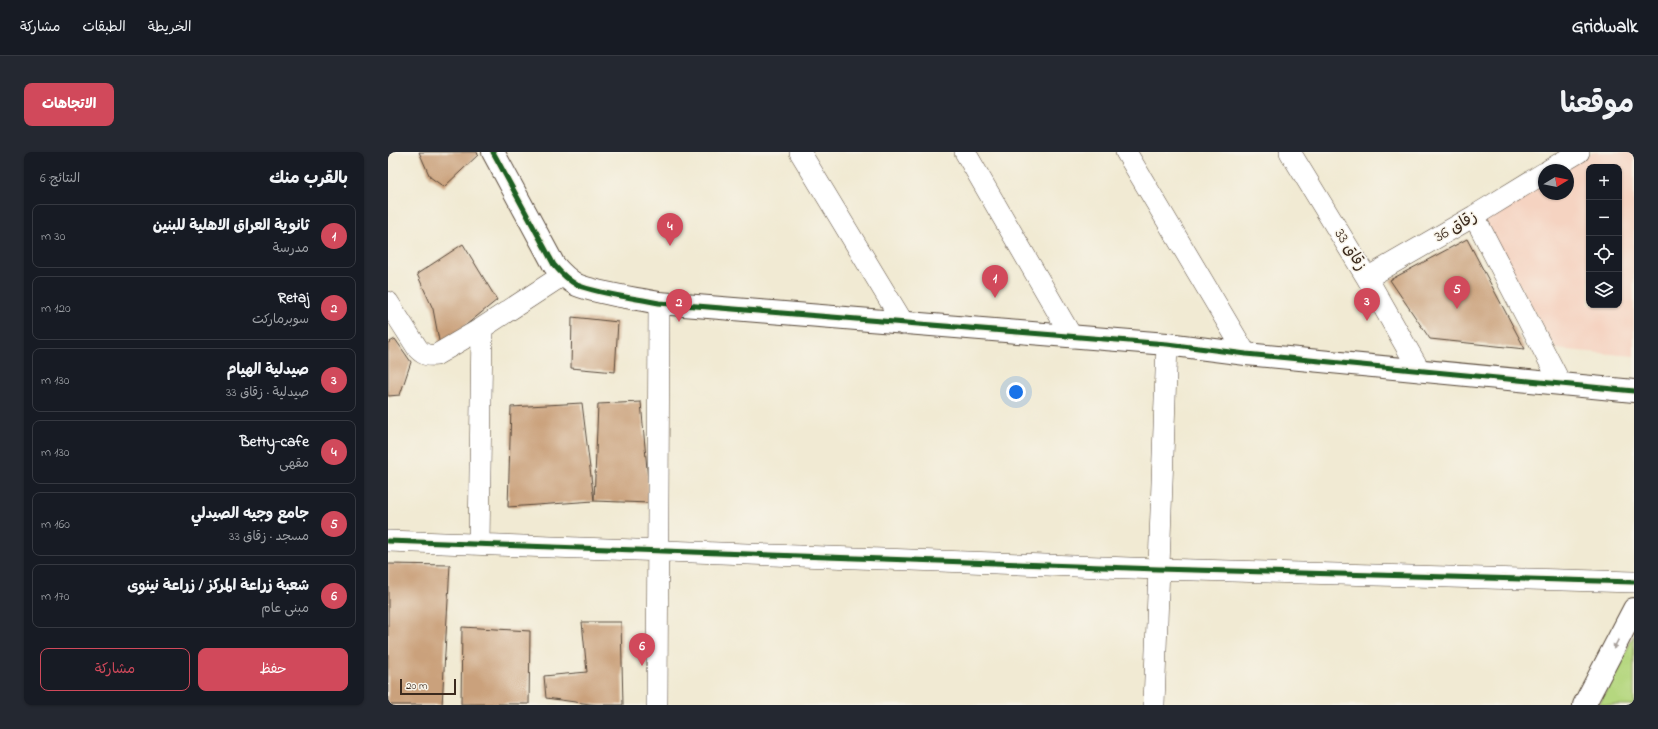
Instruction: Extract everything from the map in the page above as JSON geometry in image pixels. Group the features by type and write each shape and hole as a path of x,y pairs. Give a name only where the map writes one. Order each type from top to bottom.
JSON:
{"street":[{"path":"493,152 554,265 563,275 576,284 592,289 659,303 904,324 1167,344 1246,354 1634,392"},
{"path":"800,152 904,324"},
{"path":"965,152 1072,337"},
{"path":"1126,152 1246,354"},
{"name":"زقاق 33","path":"1290,152 1367,278 1420,371"},
{"path":"1560,164 1579,152"},
{"name":"زقاق 36","path":"1367,278 1474,216 1538,177"},
{"path":"1474,216 1561,384"},
{"path":"388,302 414,343 423,354 430,356 436,355 482,328 563,275"},
{"path":"657,705 659,303"},
{"path":"479,543 482,328"},
{"path":"1154,705 1167,344"},
{"path":"388,541 479,543 1158,569 1634,582"},
{"path":"1584,705 1634,610"}],"shaded area":[{"path":"1594,152 1634,152 1634,356 1556,349 1481,217 1538,184 1538,200 1574,200 1573,164"}],"green space":[{"path":"1634,635 1634,705 1599,705"}],"building":[{"path":"419,152 477,152 478,155 444,187 430,177"},
{"path":"1467,239 1525,349 1430,339 1390,280"},
{"path":"463,244 497,300 440,346 433,309 417,274"},
{"path":"572,317 618,322 615,372 571,368"},
{"path":"395,339 411,362 400,395 388,396 388,343"},
{"path":"641,402 650,503 594,501 598,404"},
{"path":"582,403 594,501 508,507 511,407"},
{"path":"388,564 450,565 442,705 388,705"},
{"path":"582,622 621,622 623,705 597,705 546,698 544,676 587,672"},
{"path":"462,627 530,631 529,704 461,704"}],"cycle path":[{"path":"493,152 554,265 564,276 577,285 606,293 659,303 1167,344 1246,354 1634,391"},
{"path":"388,541 1158,569 1634,582"}],"place":[{"name":"Betty-cafe","path":"670,246"},
{"name":"ثانوية العراق الاهلية للبنين","path":"995,298"},
{"name":"جامع وجيه الصيدلي","path":"1457,309"},
{"name":"صيدلية الهيام","path":"1367,321"},
{"name":"Retaj","path":"679,322"},
{"name":"شعبة زراعة المركز / زراعة نينوى","path":"642,666"}]}
